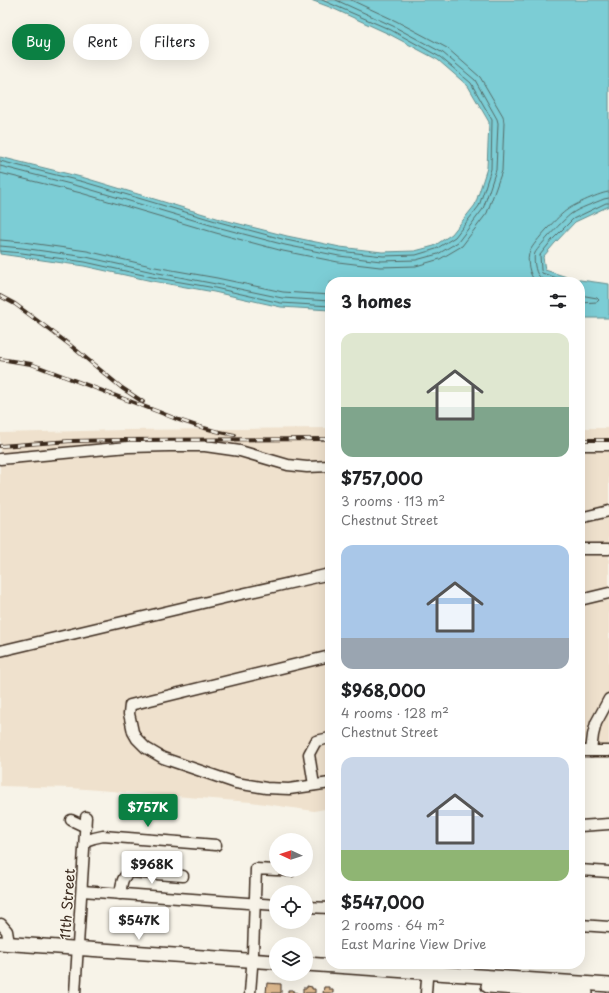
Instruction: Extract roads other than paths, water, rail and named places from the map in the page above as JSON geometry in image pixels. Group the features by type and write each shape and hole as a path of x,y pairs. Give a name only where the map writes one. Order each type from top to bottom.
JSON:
{"main road":[{"path":"3,946 78,953 252,965 269,969"},
{"path":"252,965 269,963"},
{"path":"313,965 325,966"},
{"path":"349,969 586,993"},
{"path":"313,972 602,988"}],"street":[{"path":"585,445 609,445"},
{"path":"0,459 128,447 206,446 240,451 288,465 306,467 325,466"},
{"path":"585,517 609,511"},
{"path":"585,549 609,549"},
{"path":"0,651 325,575"},
{"path":"585,599 609,593"},
{"path":"325,657 130,705 129,714 133,732 137,739 146,748 163,758 236,783 266,788 289,789 325,784"},
{"path":"591,751 596,723 609,699"},
{"path":"314,785 309,754 316,741 325,739"},
{"path":"585,751 609,751"},
{"name":"11th Street","path":"71,820 86,822 86,841 75,993"},
{"path":"585,826 609,824"},
{"path":"86,841 103,836 216,845"},
{"path":"250,993 256,868 269,869"},
{"path":"585,870 609,872"},
{"path":"120,894 122,881 130,872 183,876"},
{"path":"82,891 269,905"},
{"path":"313,907 325,908"},
{"path":"1,924 6,931 3,946"},
{"path":"585,925 609,927"}],"water":[{"path":"311,0 609,0 609,206 575,222 543,257 545,270 567,277 325,277 325,310 281,307 84,266 0,254 0,157 85,178 220,219 287,236 340,247 382,252 415,251 434,246 452,234 475,205 487,168 489,122 468,86 438,60 389,34"},
{"path":"585,281 609,284 609,318 585,318"}],"railway":[{"path":"0,296 15,304 70,345 122,388 143,402"},
{"path":"0,359 31,364 187,423 235,435"},
{"path":"0,446 71,441 325,439"},
{"path":"585,440 609,440"}]}
